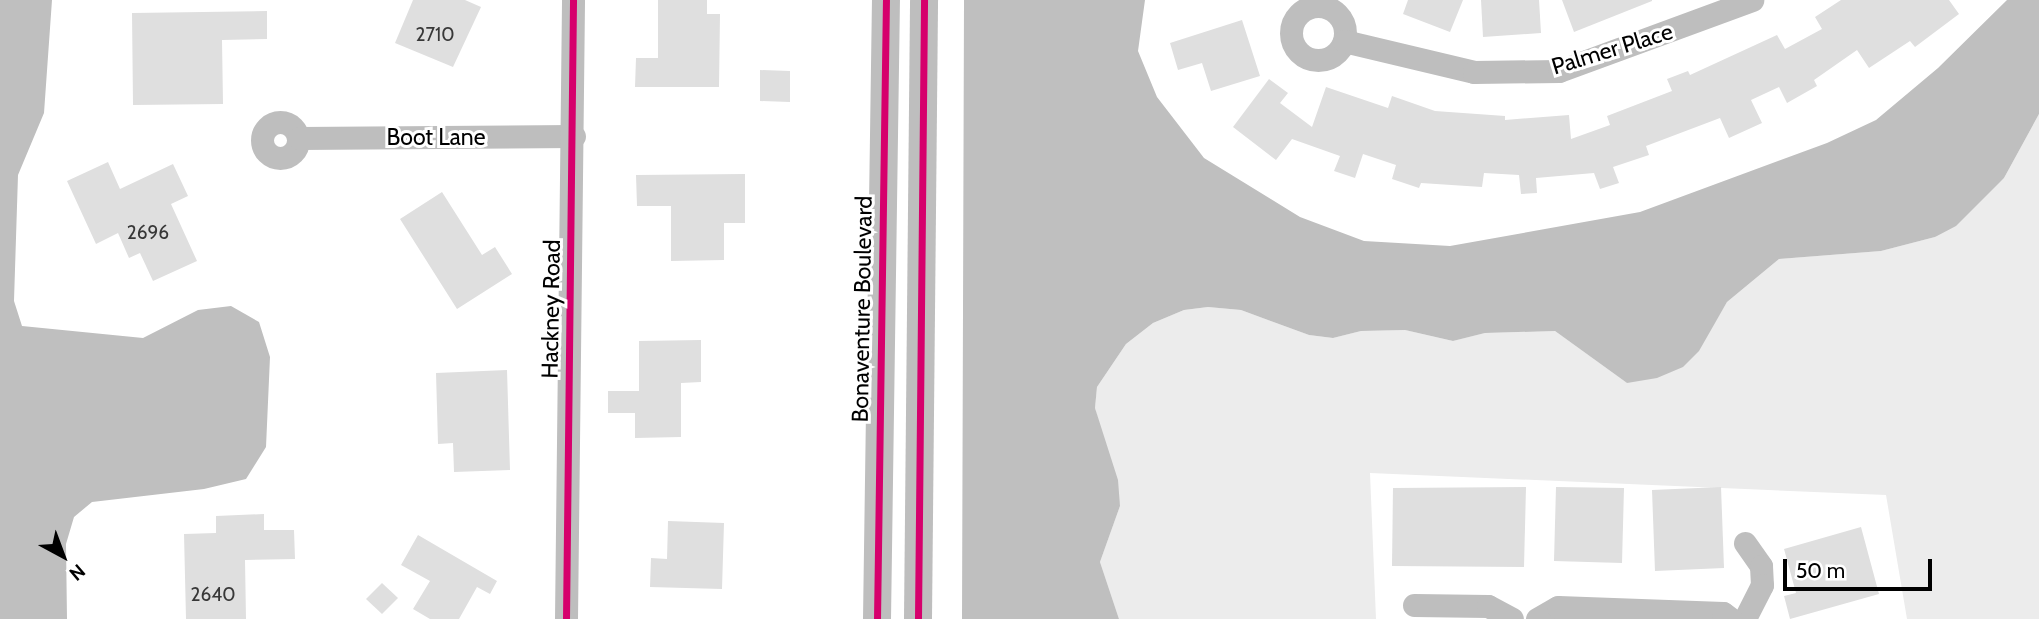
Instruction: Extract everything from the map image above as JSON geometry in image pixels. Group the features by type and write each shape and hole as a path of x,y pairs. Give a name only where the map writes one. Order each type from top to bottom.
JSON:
{"main road":[{"name":"Bonaventure Boulevard","path":"877,619 886,0"},
{"path":"918,619 924,0"}],"street":[{"name":"Hackney Road","path":"566,619 573,0"},
{"name":"Palmer Place","path":"1344,41 1474,72 1559,71 1752,0"},
{"name":"Boot Lane","path":"299,138 573,136"},
{"path":"1745,543 1761,566 1762,584 1745,619"},
{"path":"1414,605 1488,606 1512,619"},
{"path":"1538,619 1558,607 1723,612 1731,619"}],"shaded area":[{"path":"0,0 52,0 44,113 18,175 14,301 22,326 143,338 198,310 231,306 259,322 270,357 266,447 246,479 204,489 92,502 74,517 66,544 67,619 0,619"},
{"path":"964,0 1145,0 1138,51 1157,97 1204,158 1300,217 1364,241 1450,246 1640,212 1827,143 1876,120 1938,68 2007,0 2039,0 2039,114 2004,178 1956,226 1935,237 1881,251 1779,259 1727,302 1699,351 1683,367 1657,378 1627,383 1555,331 1485,333 1453,341 1405,330 1361,331 1333,338 1309,335 1241,310 1208,307 1184,310 1153,323 1126,344 1097,387 1095,408 1118,480 1120,506 1100,562 1119,619 962,619"},
{"path":"2039,114 2039,619 1907,619 1886,495 1370,473 1376,619 1119,619 1100,562 1120,506 1095,408 1097,387 1126,344 1153,323 1184,310 1208,307 1241,310 1309,335 1333,338 1361,331 1405,330 1453,341 1485,333 1555,331 1627,383 1715,322 1727,302 1779,259 1881,251 1935,237 2004,178"}],"building":[{"path":"413,0 465,0 481,7 453,67 395,43"},
{"path":"658,0 707,0 707,14 720,14 719,87 635,87 636,58 658,58"},
{"path":"1408,0 1463,0 1450,32 1403,14"},
{"path":"1481,0 1539,0 1541,33 1483,37"},
{"path":"1562,0 1652,0 1652,1 1574,32"},
{"path":"1841,0 1949,0 1959,14 1915,47 1910,41 1869,68 1857,50 1814,80 1817,86 1787,103 1779,87 1751,100 1762,123 1729,138 1720,118 1646,146 1649,155 1613,167 1619,183 1600,189 1594,173 1536,178 1537,193 1521,194 1519,175 1484,173 1482,187 1421,183 1419,188 1392,179 1396,165 1363,154 1355,178 1334,171 1340,156 1292,139 1276,160 1233,127 1269,79 1288,93 1280,103 1312,127 1326,87 1388,108 1392,96 1435,111 1505,116 1505,120 1569,115 1571,139 1610,125 1607,116 1672,91 1667,79 1688,71 1690,75 1777,35 1785,49 1822,29 1815,17"},
{"path":"267,11 267,39 222,40 223,104 133,105 132,13"},
{"path":"1242,20 1260,76 1211,91 1202,63 1178,70 1170,43"},
{"path":"760,70 790,71 790,102 760,101"},
{"path":"108,162 120,189 173,164 188,196 171,204 197,261 153,281 140,253 129,258 118,233 96,244 67,181"},
{"path":"745,174 745,223 724,223 724,260 671,261 671,206 637,206 636,175"},
{"path":"442,192 482,255 495,247 512,274 457,309 400,219"},
{"path":"701,340 701,382 681,383 681,437 635,438 635,413 608,413 608,391 639,391 639,341"},
{"path":"507,370 510,470 454,472 453,443 438,444 436,373"},
{"path":"1526,487 1524,567 1392,566 1393,488"},
{"path":"1556,487 1624,488 1622,563 1554,561"},
{"path":"1721,487 1724,568 1655,571 1652,490"},
{"path":"264,514 264,530 294,530 295,559 245,560 246,619 186,619 184,534 216,533 216,516"},
{"path":"668,521 724,523 722,589 650,587 651,558 667,559"},
{"path":"1861,527 1879,594 1790,619 1784,596 1796,593 1784,549"},
{"path":"418,535 497,581 490,594 477,587 459,619 430,619 413,609 430,581 401,565"},
{"path":"382,583 398,598 382,614 366,599"}],"cycle path":[{"path":"566,619 573,0"},
{"path":"877,619 886,0"},
{"path":"918,619 924,0"}]}
